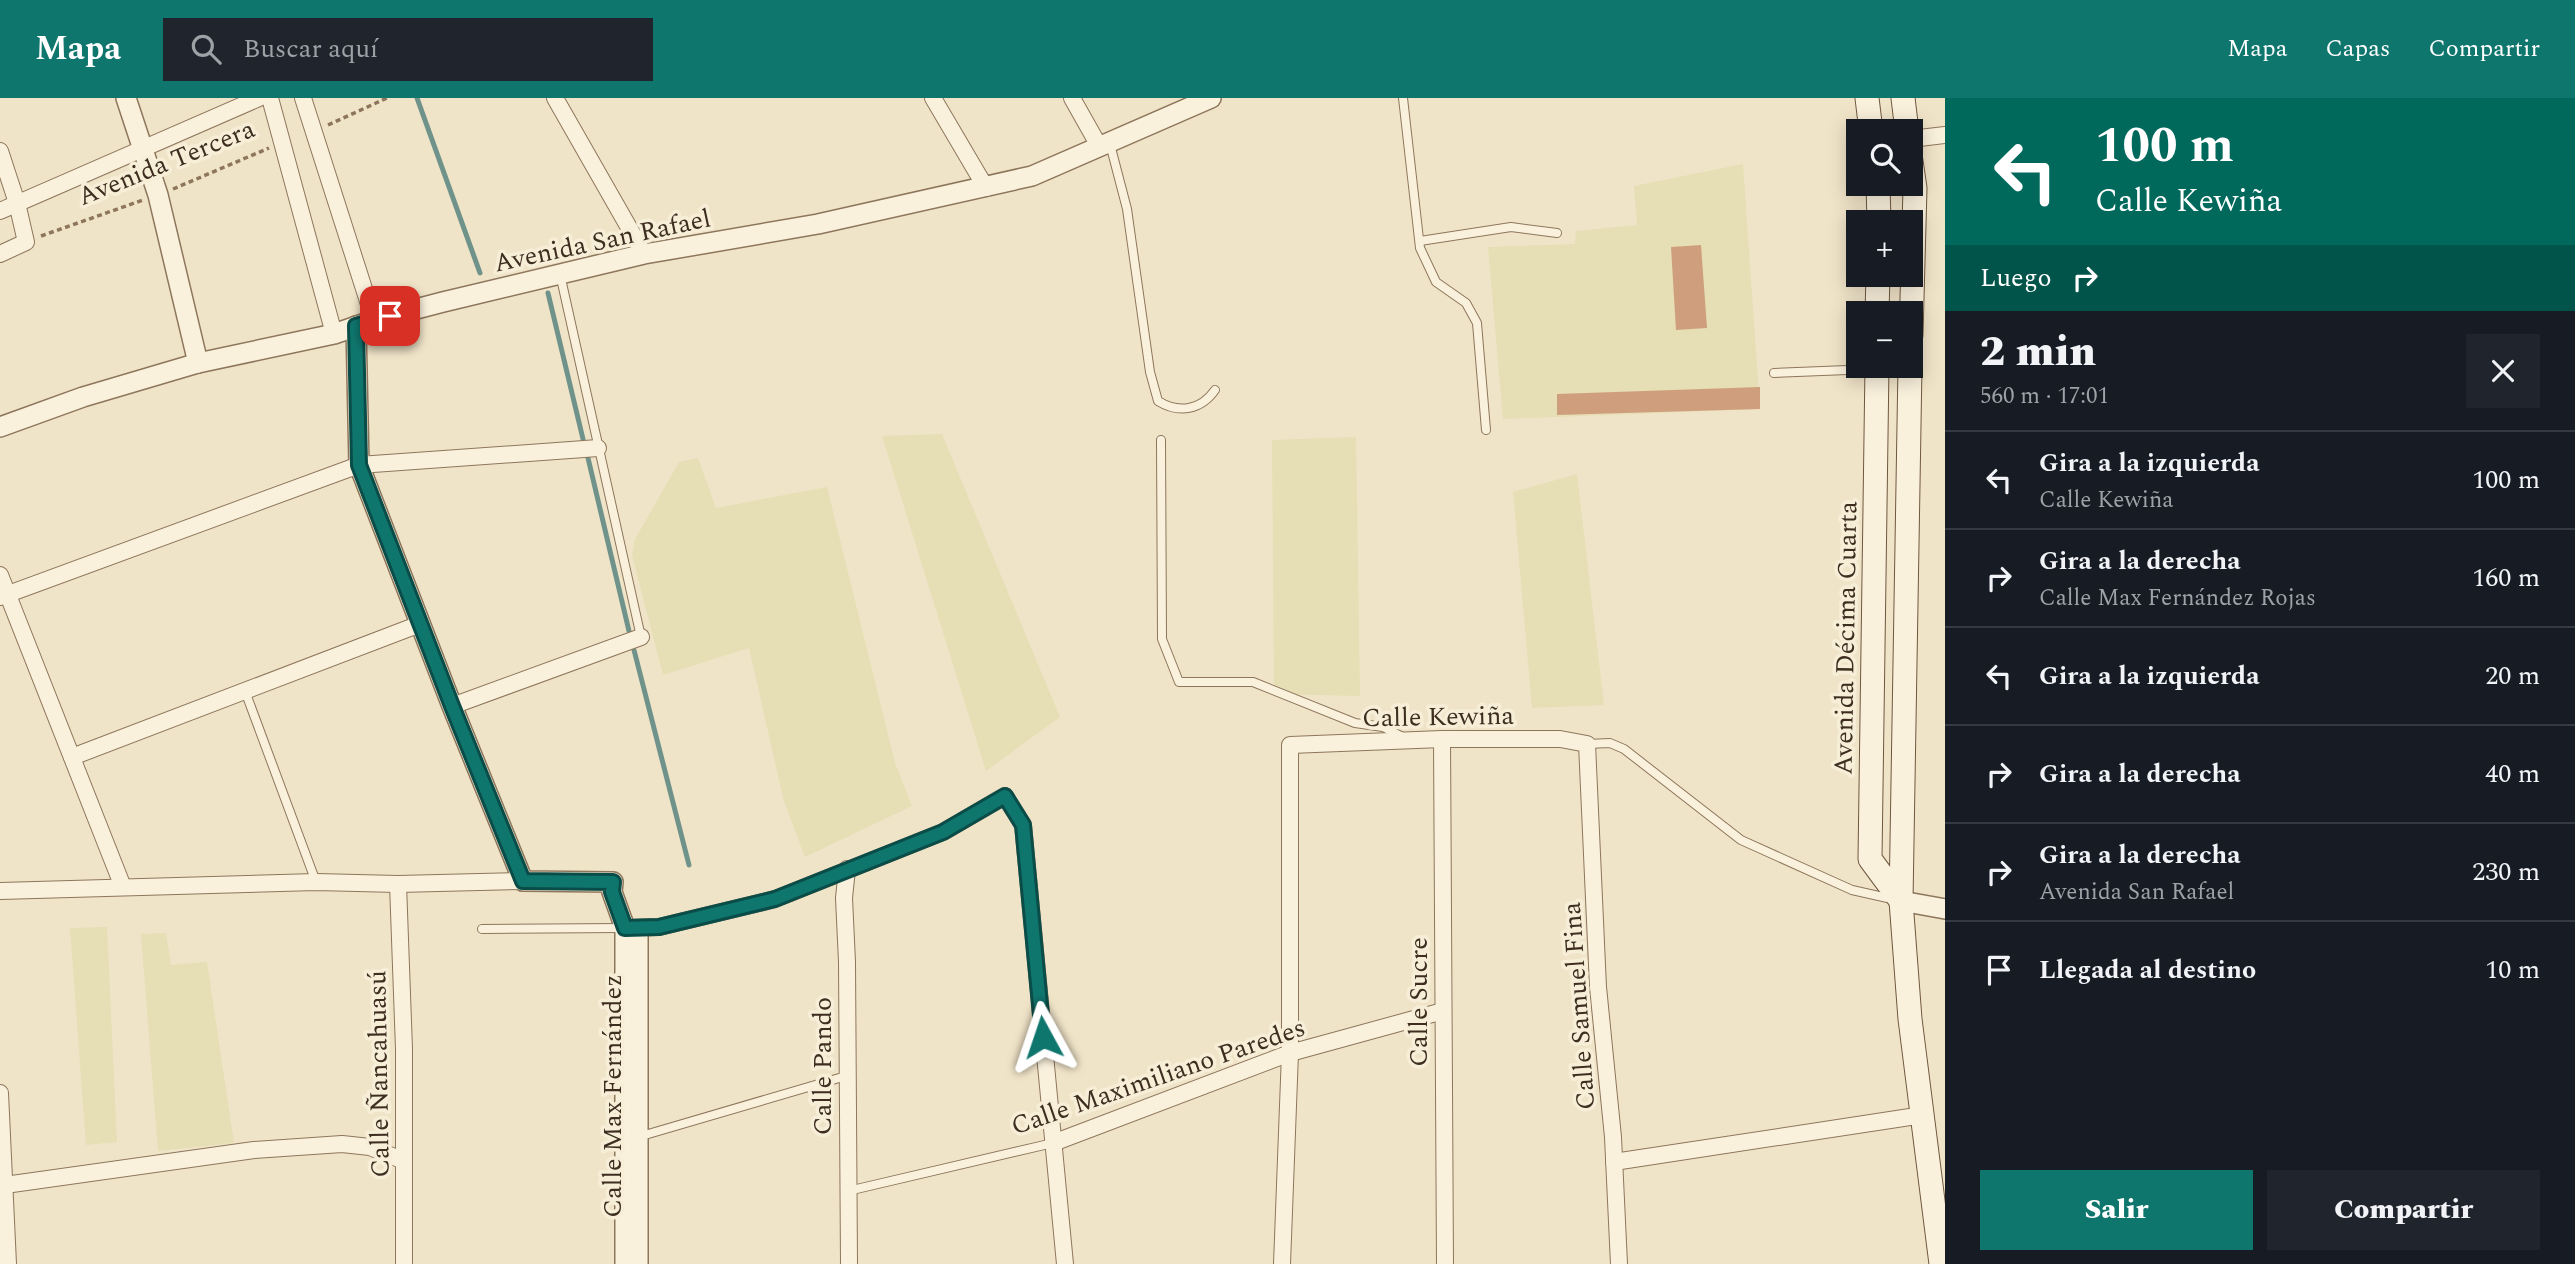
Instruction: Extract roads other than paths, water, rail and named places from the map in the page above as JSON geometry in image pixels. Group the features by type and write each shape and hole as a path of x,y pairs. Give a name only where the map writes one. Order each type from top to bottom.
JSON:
{"main road":[{"path":"1867,98 1870,119"},
{"path":"1903,98 1906,119"},
{"path":"1912,301 1915,196"},
{"name":"Avenida Décima Cuarta","path":"1877,378 1870,859 1901,901"},
{"path":"1910,378 1901,901 1910,1019 1939,1210 1941,1264"}],"street":[{"path":"126,98 158,195 198,363"},
{"name":"Avenida Tercera","path":"0,211 259,98"},
{"path":"270,98 334,334"},
{"path":"303,98 365,323 359,465 523,881"},
{"path":"555,98 644,254"},
{"path":"933,98 986,188"},
{"path":"1072,98 1104,144"},
{"name":"Avenida San Rafael","path":"0,427 83,397 198,363 334,334 365,323 559,274 644,254 818,224 1032,176 1207,99"},
{"path":"1923,138 1945,135"},
{"path":"0,151 26,242 0,254"},
{"path":"4,596 359,465 598,448"},
{"path":"0,575 4,596 123,887"},
{"path":"72,757 420,624"},
{"path":"452,706 641,637"},
{"name":"Calle Kewiña","path":"1290,1053 1290,745 1442,739 1560,740 1587,744"},
{"name":"Calle Sucre","path":"1442,739 1445,1264"},
{"name":"Calle Samuel Fina","path":"1587,744 1598,987 1614,1162 1619,1264"},
{"path":"0,891 316,882 613,882 612,892 632,928 659,927 775,899 943,832 1005,796 1023,825 1065,1264"},
{"name":"Calle Pando","path":"847,869 844,898 847,962 849,1264"},
{"name":"Calle Ñancahuasú","path":"398,884 404,1049 404,1264"},
{"path":"1901,901 1945,909"},
{"name":"Calle Max Fernández","path":"625,1264 631,1139 632,928"},
{"name":"Calle Maximiliano Paredes","path":"1053,1143 1290,1053 1443,1011"},
{"path":"1282,1264 1290,1053"},
{"path":"0,1093 2,1175 9,1264"},
{"path":"1614,1162 1923,1115"},
{"name":"Calle Max Fernández","path":"631,1139 638,1264"},
{"path":"2,1175 329,1145 370,1147 404,1161"}],"lane":[{"path":"1403,98 1420,247 1436,282 1466,303 1477,323 1486,430"},
{"path":"1104,144 1118,169 1128,209 1150,372 1158,401 1173,407 1195,406 1206,403 1214,390"},
{"path":"1420,240 1511,227 1557,233"},
{"path":"559,274 641,637"},
{"path":"1774,373 1846,369"},
{"path":"1161,440 1162,639 1179,682 1253,682 1355,723 1383,727 1409,740"},
{"path":"245,691 316,882"},
{"path":"1587,744 1610,744 1624,749 1741,840 1852,890 1901,901"},
{"path":"482,929 632,928"},
{"path":"631,1139 846,1076"},
{"name":"Calle Maximiliano Paredes","path":"847,1192 1053,1143"}],"waterway":[{"path":"417,98 480,273"},
{"path":"548,293 583,439"},
{"path":"588,458 629,631"},
{"path":"634,650 689,865"}]}
